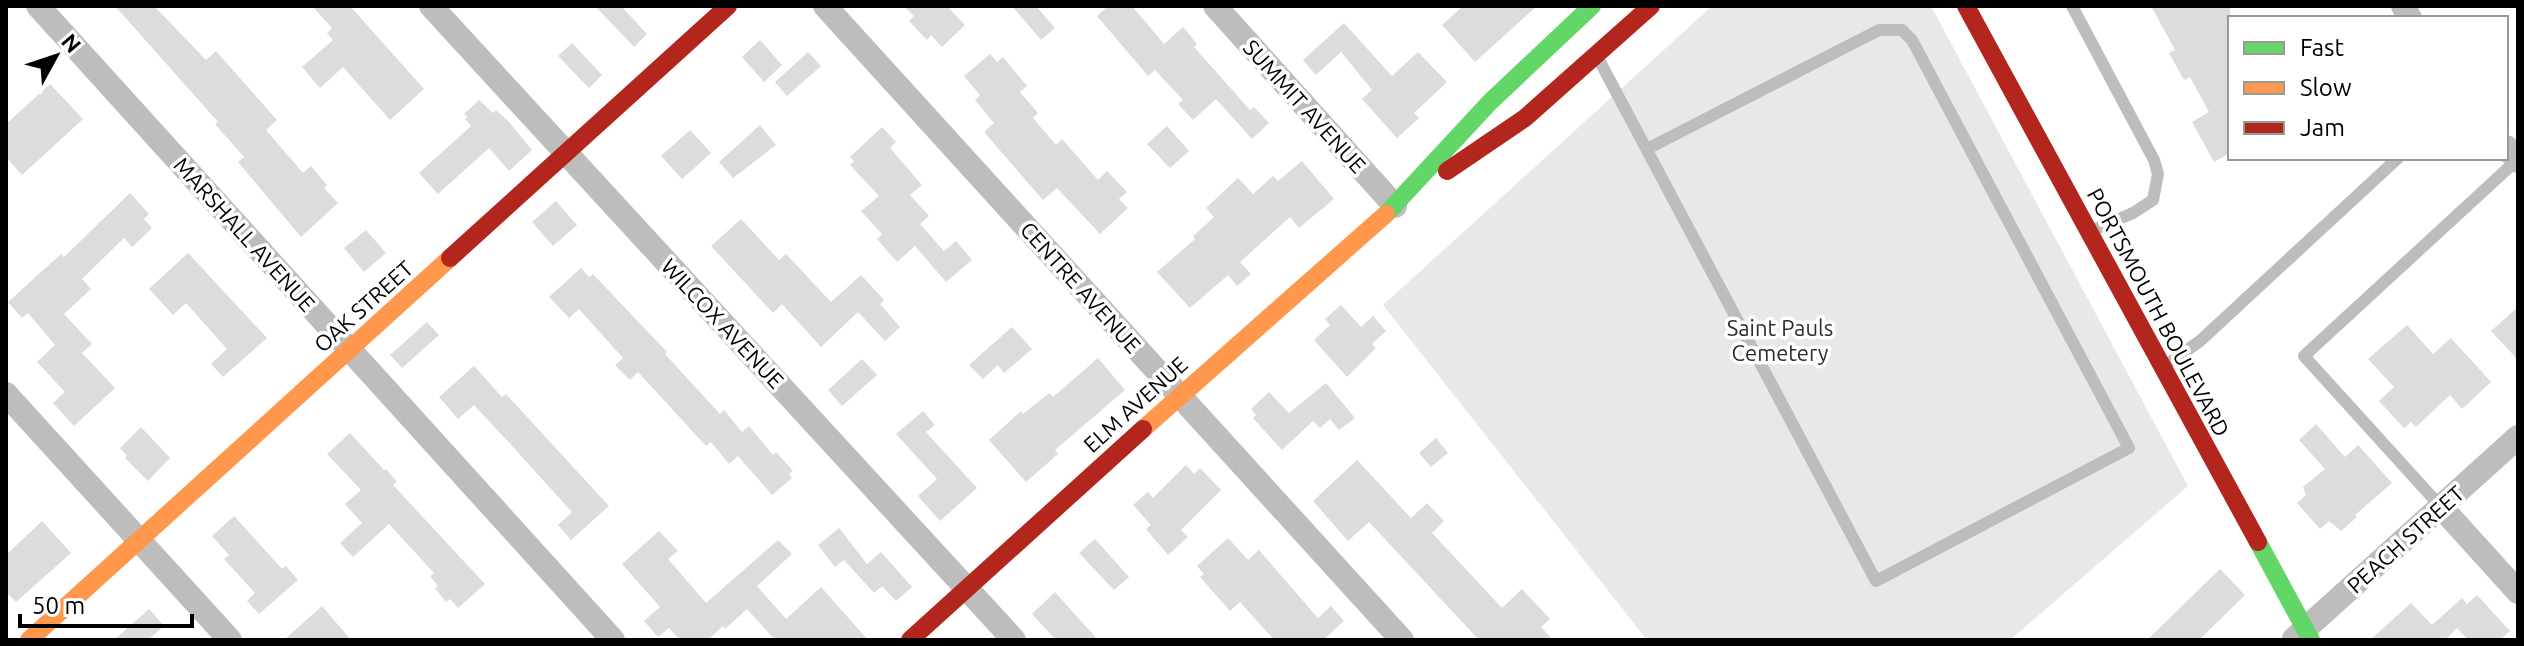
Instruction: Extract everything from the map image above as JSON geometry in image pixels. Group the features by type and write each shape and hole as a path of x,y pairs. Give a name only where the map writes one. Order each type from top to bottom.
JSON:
{"main road":[{"name":"OAK STREET","path":"29,640 728,6"},
{"name":"ELM AVENUE","path":"910,640 1395,206 1490,102 1593,6"},
{"name":"ELM AVENUE","path":"1395,206 1525,118 1651,6"},
{"name":"PORTSMOUTH BOULEVARD","path":"1966,6 2303,636"}],"street":[{"name":"MARSHALL AVENUE","path":"38,6 613,640"},
{"name":"WILCOX AVENUE","path":"431,6 1014,640"},
{"name":"CENTRE AVENUE","path":"825,6 1402,640"},
{"name":"SUMMIT AVENUE","path":"1215,6 1395,206"},
{"path":"1593,6 1619,34"},
{"path":"6,394 230,640"},
{"name":"PEACH STREET","path":"2303,636 2518,437"},
{"path":"2441,507 2518,592"}],"lane":[{"path":"2072,6 2154,160 2158,174 2156,194 2147,205 2088,232"},
{"path":"1596,55 1876,581 2129,448 1912,40 1902,30 1879,30 1647,149"},
{"path":"2161,369 2200,341 2396,160"},
{"path":"2441,507 2304,356 2518,160"}],"green space":[{"name":"Saint Pauls Cemetery","path":"1712,6 1931,6 2188,486 2010,640 1647,640 1383,305"}],"building":[{"path":"115,6 154,6 206,60 216,51 277,120 266,130 303,173 311,166 327,185 324,188 338,203 301,237 238,162 244,157 215,124 218,122"},
{"path":"312,6 350,6 424,89 390,120 343,67 320,88 302,67 333,40 327,33 332,28"},
{"path":"595,6 621,6 647,34 634,47"},
{"path":"904,6 947,6 965,25 942,47 931,35 927,40 909,21 914,16"},
{"path":"1012,6 1036,6 1055,28 1041,40"},
{"path":"1108,6 1132,6 1164,44 1183,27 1197,44 1194,47 1250,110 1254,107 1269,123 1252,139 1216,99 1193,120 1178,104 1183,100 1155,70 1148,76 1097,16"},
{"path":"1463,6 1537,6 1475,62 1442,25"},
{"path":"2151,6 2230,6 2228,154 2214,162 2192,122 2209,112 2190,77 2184,80 2169,53 2175,50"},
{"path":"1344,23 1392,76 1418,52 1447,82 1414,113 1419,118 1397,138 1362,99 1372,90 1341,52 1316,75 1303,60"},
{"path":"760,40 782,65 764,82 742,57"},
{"path":"572,43 602,75 589,88 558,56"},
{"path":"808,52 821,66 787,96 775,82"},
{"path":"990,54 997,62 1003,57 1027,86 1020,92 1038,113 1033,118 1056,145 1062,139 1098,180 1107,171 1127,192 1119,199 1128,208 1100,234 1057,188 1043,200 984,132 994,123 975,100 980,95 964,76"},
{"path":"50,84 83,119 22,175 6,157 6,124"},
{"path":"479,100 508,121 532,150 509,171 489,148 438,194 419,173 471,126 464,114"},
{"path":"760,125 776,145 733,178 719,162"},
{"path":"1167,126 1189,151 1170,168 1147,144"},
{"path":"882,127 896,142 890,148 922,185 910,195 929,216 920,224 944,251 956,241 972,260 946,282 915,246 897,262 877,239 882,234 861,211 879,196 850,165 854,161 850,157"},
{"path":"690,130 711,153 682,179 661,156"},
{"path":"1302,161 1334,199 1299,228 1290,217 1240,262 1251,274 1237,286 1228,275 1190,308 1157,272 1195,239 1193,236 1214,217 1206,208 1238,178 1253,194 1273,176 1278,181"},
{"path":"130,193 149,214 144,219 152,228 132,247 124,238 82,279 91,289 64,314 92,344 82,353 115,388 74,426 53,403 65,392 37,362 55,345 28,313 22,318 8,302 61,254 64,257"},
{"path":"556,201 577,225 553,246 532,222"},
{"path":"741,219 779,260 786,254 831,302 861,275 884,300 880,304 900,327 885,341 858,312 821,347 782,304 773,313 711,246"},
{"path":"366,230 386,253 364,272 344,248"},
{"path":"188,253 267,338 223,377 211,364 227,349 186,303 173,315 149,289"},
{"path":"581,268 589,277 593,274 667,352 665,354 720,414 724,410 742,432 749,426 773,455 776,452 793,471 789,474 792,478 772,495 738,456 729,464 711,442 706,446 638,372 630,380 615,365 623,358 579,309 569,318 549,297"},
{"path":"1341,305 1361,327 1373,316 1386,331 1372,344 1376,348 1347,377 1314,340 1330,325 1325,319"},
{"path":"2518,307 2518,360 2491,331"},
{"path":"427,322 439,335 402,368 390,355"},
{"path":"2407,325 2433,354 2451,338 2491,382 2462,409 2450,395 2416,427 2411,422 2404,428 2379,401 2394,387 2368,359"},
{"path":"1012,327 1032,349 1004,373 998,365 983,379 969,365"},
{"path":"1098,358 1125,390 1055,450 1058,454 1026,482 989,440 1021,411 1023,414 1049,393 1053,397"},
{"path":"862,359 877,375 842,406 828,390"},
{"path":"474,366 502,397 506,394 609,506 571,540 558,525 572,512 513,447 474,405 458,419 439,397"},
{"path":"1326,383 1355,418 1339,430 1330,419 1320,428 1313,421 1282,450 1253,418 1256,415 1251,409 1269,392 1289,413"},
{"path":"923,411 935,425 926,432 977,488 940,521 918,496 937,479 896,434"},
{"path":"2316,424 2345,457 2358,445 2392,483 2341,531 2329,521 2320,529 2297,503 2306,495 2303,487 2325,469 2299,440"},
{"path":"141,427 170,458 148,481 125,458 127,456 120,448"},
{"path":"350,433 386,469 397,482 393,485 485,584 458,608 450,599 446,602 430,576 434,573 389,524 353,557 340,543 362,523 345,504 361,490 327,454"},
{"path":"1436,438 1448,453 1431,467 1419,453"},
{"path":"1357,460 1411,518 1427,503 1444,521 1432,533 1502,608 1522,589 1550,619 1541,627 1553,640 1479,640 1369,522 1348,541 1313,501"},
{"path":"1186,465 1194,474 1200,468 1221,490 1181,530 1188,537 1168,555 1146,529 1151,525 1133,505 1148,492 1153,498"},
{"path":"234,516 282,569 286,566 298,580 259,614 247,601 255,593 224,559 229,555 212,536"},
{"path":"42,521 71,553 16,602 6,592 6,555"},
{"path":"839,528 867,564 881,552 912,587 896,601 882,586 874,593 844,560 835,567 818,545"},
{"path":"659,531 678,551 668,559 706,603 778,540 792,554 757,586 786,619 821,587 868,640 775,640 747,609 708,640 680,640 669,628 658,637 644,621 660,607 622,564"},
{"path":"1228,538 1248,560 1259,550 1318,618 1331,606 1344,621 1323,640 1274,640 1240,602 1230,611 1200,577 1204,574 1197,566"},
{"path":"1095,539 1129,577 1114,590 1079,553"},
{"path":"2220,569 2245,595 2199,640 2147,640"},
{"path":"1055,592 1098,640 1056,640 1032,614"},
{"path":"2477,595 2510,631 2500,640 2468,640 2457,628 2445,640 2370,640 2411,603 2432,625 2462,598 2467,604"},
{"path":"322,606 351,640 284,640"},
{"path":"149,609 164,626 148,640 114,640"}],"traffic: fast":[{"path":"1386,214 1490,102 1592,6"},
{"path":"2258,542 2311,640"}],"traffic: slow":[{"path":"1143,429 1386,214"},
{"path":"29,640 450,258"}],"traffic: jam":[{"path":"450,258 728,6"},
{"path":"1447,171 1525,118 1651,6"},
{"path":"1966,6 2258,542"},
{"path":"910,640 1143,429"}]}
